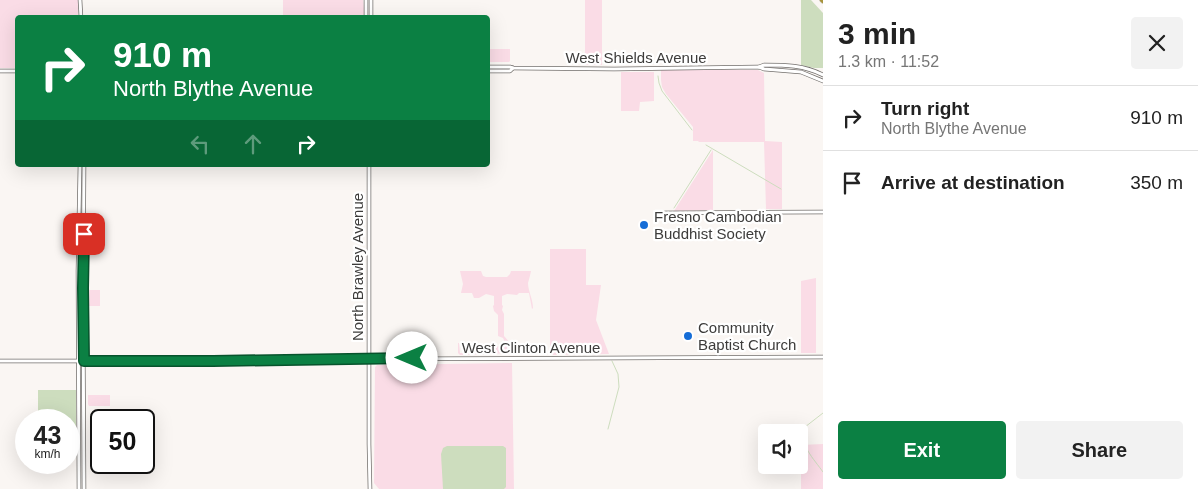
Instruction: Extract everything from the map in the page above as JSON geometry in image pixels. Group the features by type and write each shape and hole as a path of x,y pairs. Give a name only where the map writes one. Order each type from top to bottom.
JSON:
{"street":[{"path":"80,0 80,15"},
{"path":"369,15 371,0"},
{"path":"366,2 369,15"},
{"name":"West Shields Avenue","path":"490,67 614,69 759,67 764,65 801,67 823,75"},
{"name":"West Shields Avenue","path":"759,67 801,72 823,81"},
{"name":"West Shields Avenue","path":"490,71 510,71 513,68"},
{"path":"0,71 15,71"},
{"path":"82,167 84,489"},
{"path":"79,489 78,250 82,167"},
{"name":"North Brawley Avenue","path":"369,167 370,489"},
{"path":"657,213 823,212"},
{"name":"West Clinton Avenue","path":"0,361 823,357"}],"shaded area":[{"path":"0,0 78,0 78,15 15,15 15,68 0,68"},
{"path":"283,0 363,0 365,15 283,15"},
{"path":"585,0 602,0 602,65 585,65"},
{"path":"801,0 811,0 823,13 823,68 801,65"},
{"path":"490,49 510,49 509,62 490,62"},
{"path":"661,69 758,70 764,73 765,141 782,142 782,209 766,209 764,142 693,141 693,127 662,87"},
{"path":"621,72 654,72 654,101 640,102 639,111 621,111"},
{"path":"713,150 713,210 674,211"},
{"path":"550,249 586,249 586,285 601,285 596,320 609,354 550,355"},
{"path":"460,271 481,271 483,276 486,277 507,277 511,271 531,271 528,283 533,305 532,309 529,293 502,296 504,336 510,344 510,353 460,355 458,353 458,343 460,353 495,353 495,345 501,346 505,342 503,338 498,336 498,315 494,311 494,296 486,294 479,298 474,298 472,293 461,293 463,284"},
{"path":"816,278 816,353 801,353 801,281"},
{"path":"86,290 100,290 100,306 87,306"},
{"path":"512,363 514,489 379,489 374,483 375,367 377,365"},
{"path":"38,390 76,390 76,409 38,409"},
{"path":"88,395 110,395 110,406 89,406"},
{"path":"823,444 823,489 801,489 801,474 808,474 808,445"},
{"path":"447,446 503,446 506,448 506,487 504,489 443,489 441,454 443,448"}],"waterway":[{"path":"658,76 662,91 692,130"},
{"path":"706,145 781,189"},
{"path":"674,208 711,150"},
{"path":"608,429 619,387 618,374 612,361"},
{"path":"823,413 805,427 803,433 808,451 823,472"}],"place":[{"name":"Fresno Cambodian Buddhist Society","path":"644,225"},
{"name":"Community Baptist Church","path":"688,336"}],"route":[{"path":"84,234 84,361 412,358"}]}
